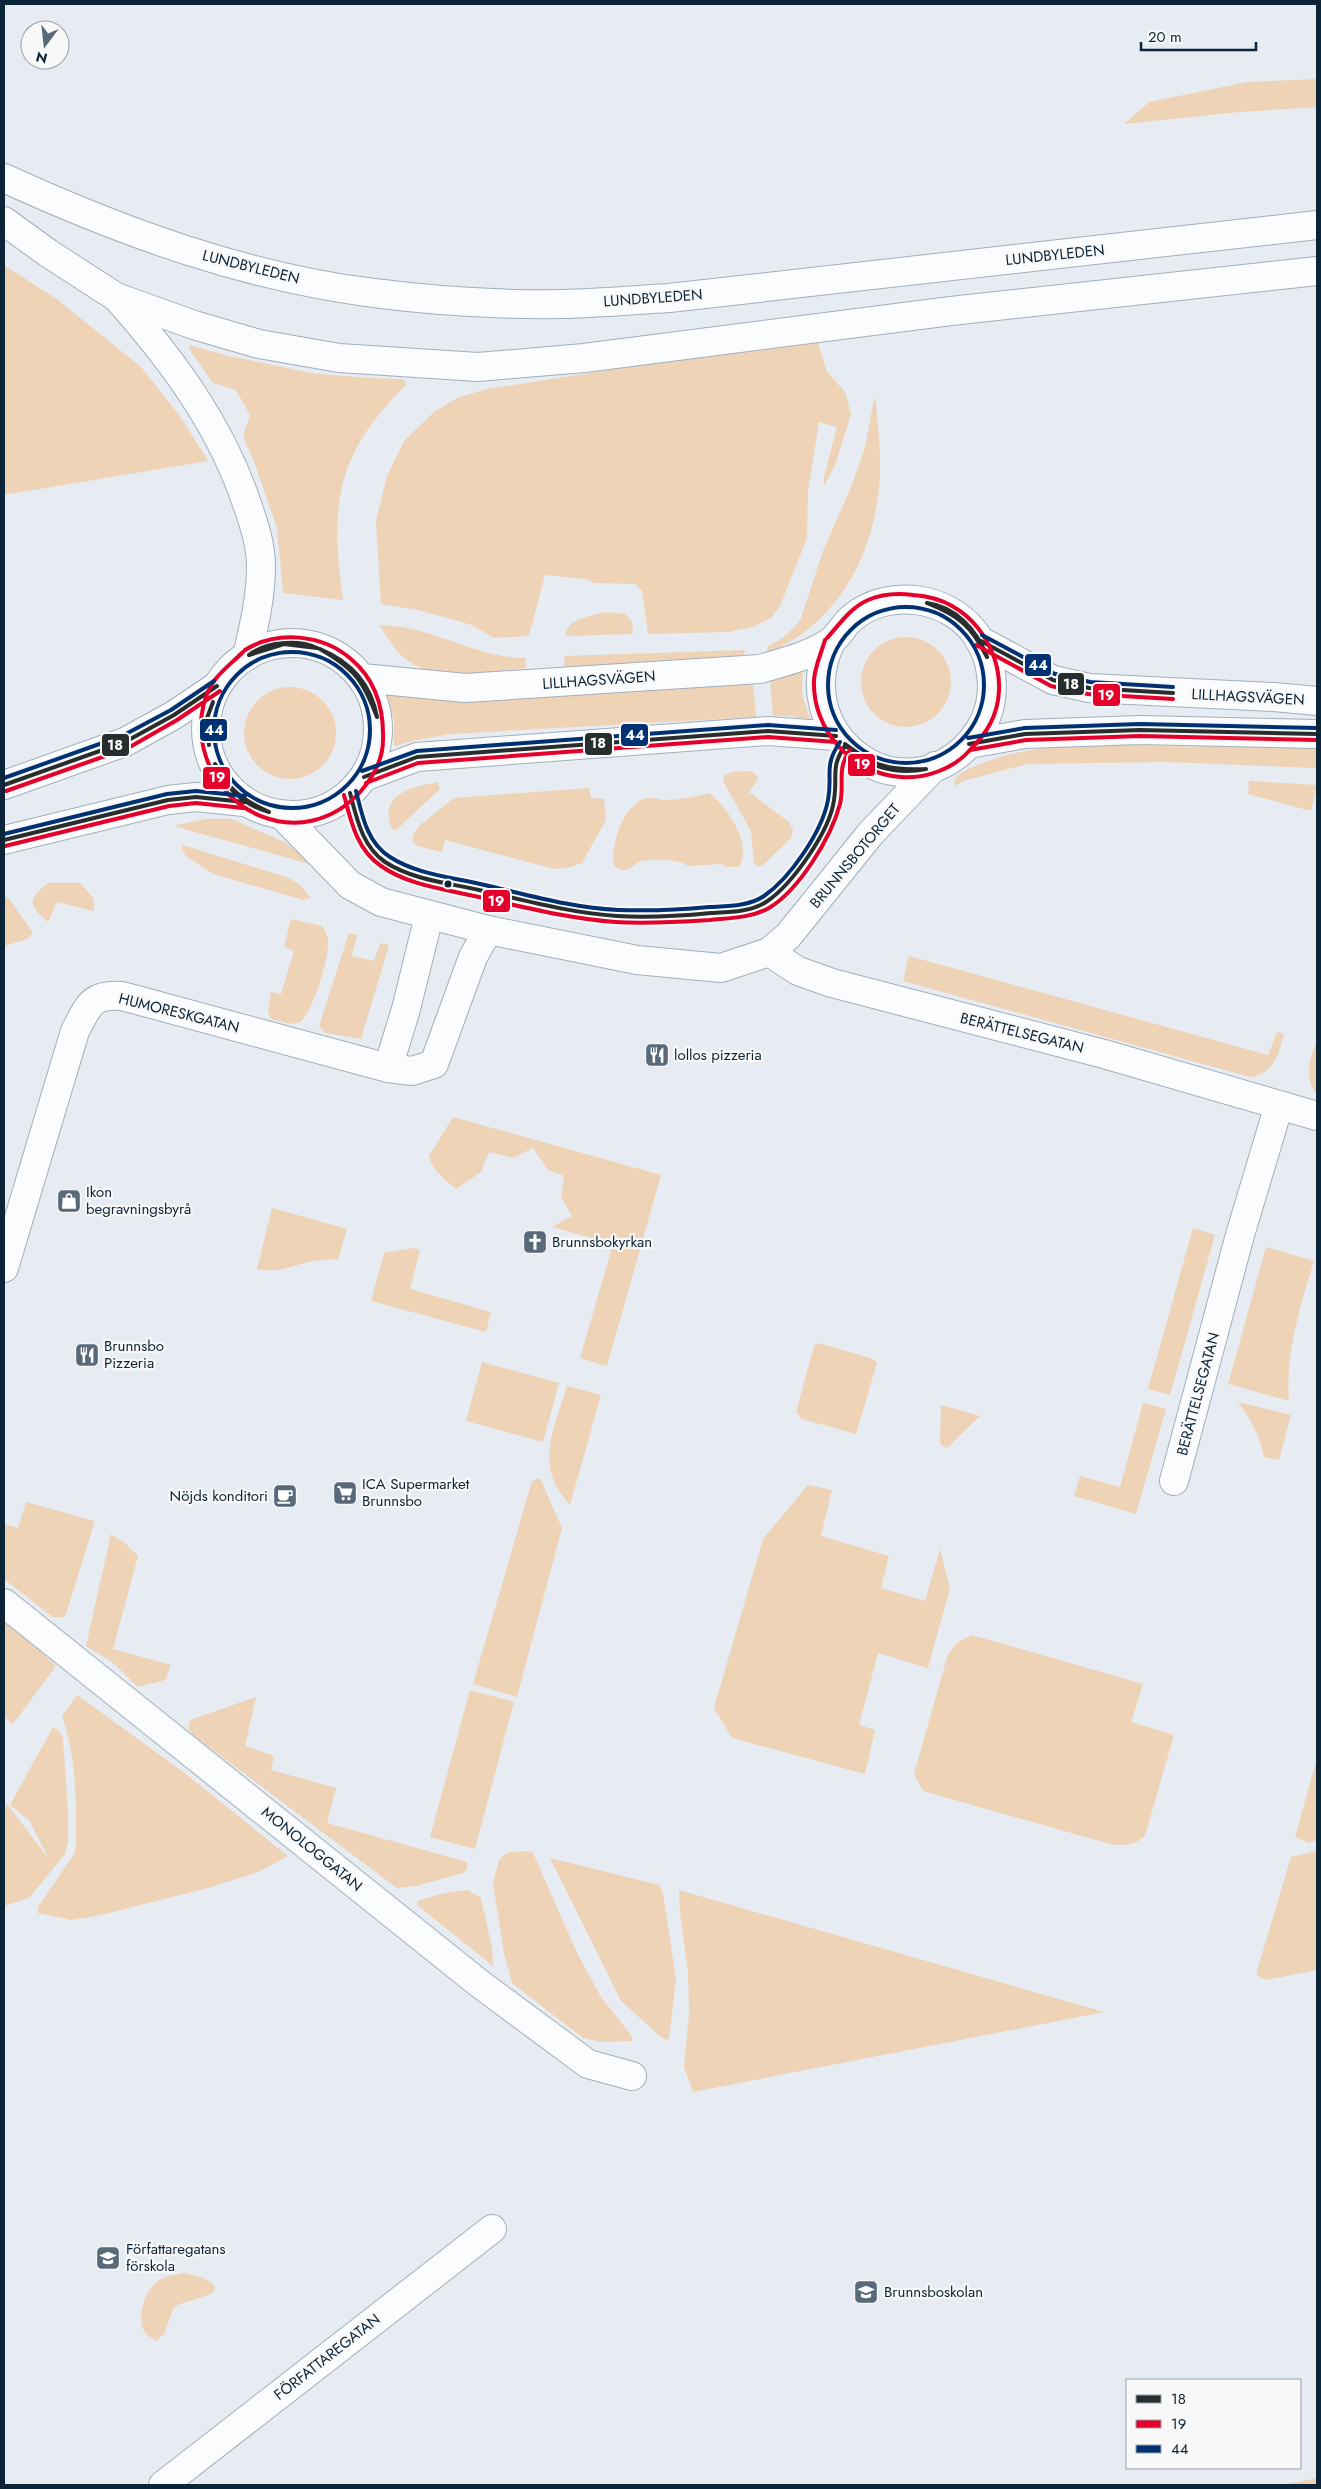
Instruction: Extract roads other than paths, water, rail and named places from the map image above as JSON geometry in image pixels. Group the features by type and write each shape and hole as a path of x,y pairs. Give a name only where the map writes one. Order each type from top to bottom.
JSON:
{"main road":[{"name":"LUNDBYLEDEN","path":"4,178 78,212 166,245 265,273 373,293 451,300 562,304 669,298 1317,225"},
{"path":"4,221 48,253 116,297 194,326 259,344 339,358 478,367 584,358 951,311 1317,271"},
{"path":"116,297 176,367 218,436 256,526 261,564 259,601 247,656"},
{"name":"LILLHAGSVÄGEN","path":"900,599 926,602 950,612 968,625 979,640 990,666 992,694 984,721 969,744 947,761 919,770 888,769 858,756 836,736 825,713 820,689 822,664 831,642 845,624 863,610 887,601 900,599"},
{"name":"LILLHAGSVÄGEN","path":"979,640 1053,680 1089,688 1274,697 1317,701"},
{"name":"LILLHAGSVÄGEN","path":"362,678 465,688 760,670 796,658 831,642"},
{"path":"4,840 168,800 196,796 244,802 282,815 310,814 327,808 343,799 364,778 375,753 378,727 374,702 362,678 339,657 328,651 305,644 293,643 269,646 247,656 230,669 217,686 206,723 208,748 224,783 244,802"},
{"path":"4,785 126,742 174,715 217,686"},
{"path":"364,778 417,757 768,731 836,736"},
{"name":"LILLHAGSVÄGEN","path":"969,744 1025,734 1130,731 1317,734"},
{"name":"BRUNNSBOTORGET","path":"282,815 350,885 381,902 488,930 637,960 721,968 769,952 788,936 871,833 935,766"},
{"path":"388,1068 406,1010 429,916"},
{"name":"HUMORESKGATAN","path":"4,1262 75,1031 94,1001 103,995 122,996 388,1068 412,1071 434,1064 473,957 488,930"},
{"name":"BERÄTTELSEGATAN","path":"769,952 798,971 832,984 1104,1054 1317,1116"},
{"name":"BERÄTTELSEGATAN","path":"1174,1481 1240,1235 1279,1105"},
{"name":"MONOLOGGATAN","path":"4,1603 488,1990 588,2064 632,2076"},
{"name":"FÖRFATTAREGATAN","path":"163,2485 492,2229"}],"place":[{"name":"lollos pizzeria","path":"657,1055"},
{"name":"Ikon begravningsbyrå","path":"69,1201"},
{"name":"Brunnsbokyrkan","path":"535,1242"},
{"name":"Brunnsbo Pizzeria","path":"87,1355"},
{"name":"ICA Supermarket Brunnsbo","path":"345,1493"},
{"name":"Nöjds konditori","path":"285,1496"},
{"name":"Författaregatans förskola","path":"108,2258"},
{"name":"Brunnsboskolan","path":"866,2292"}]}
